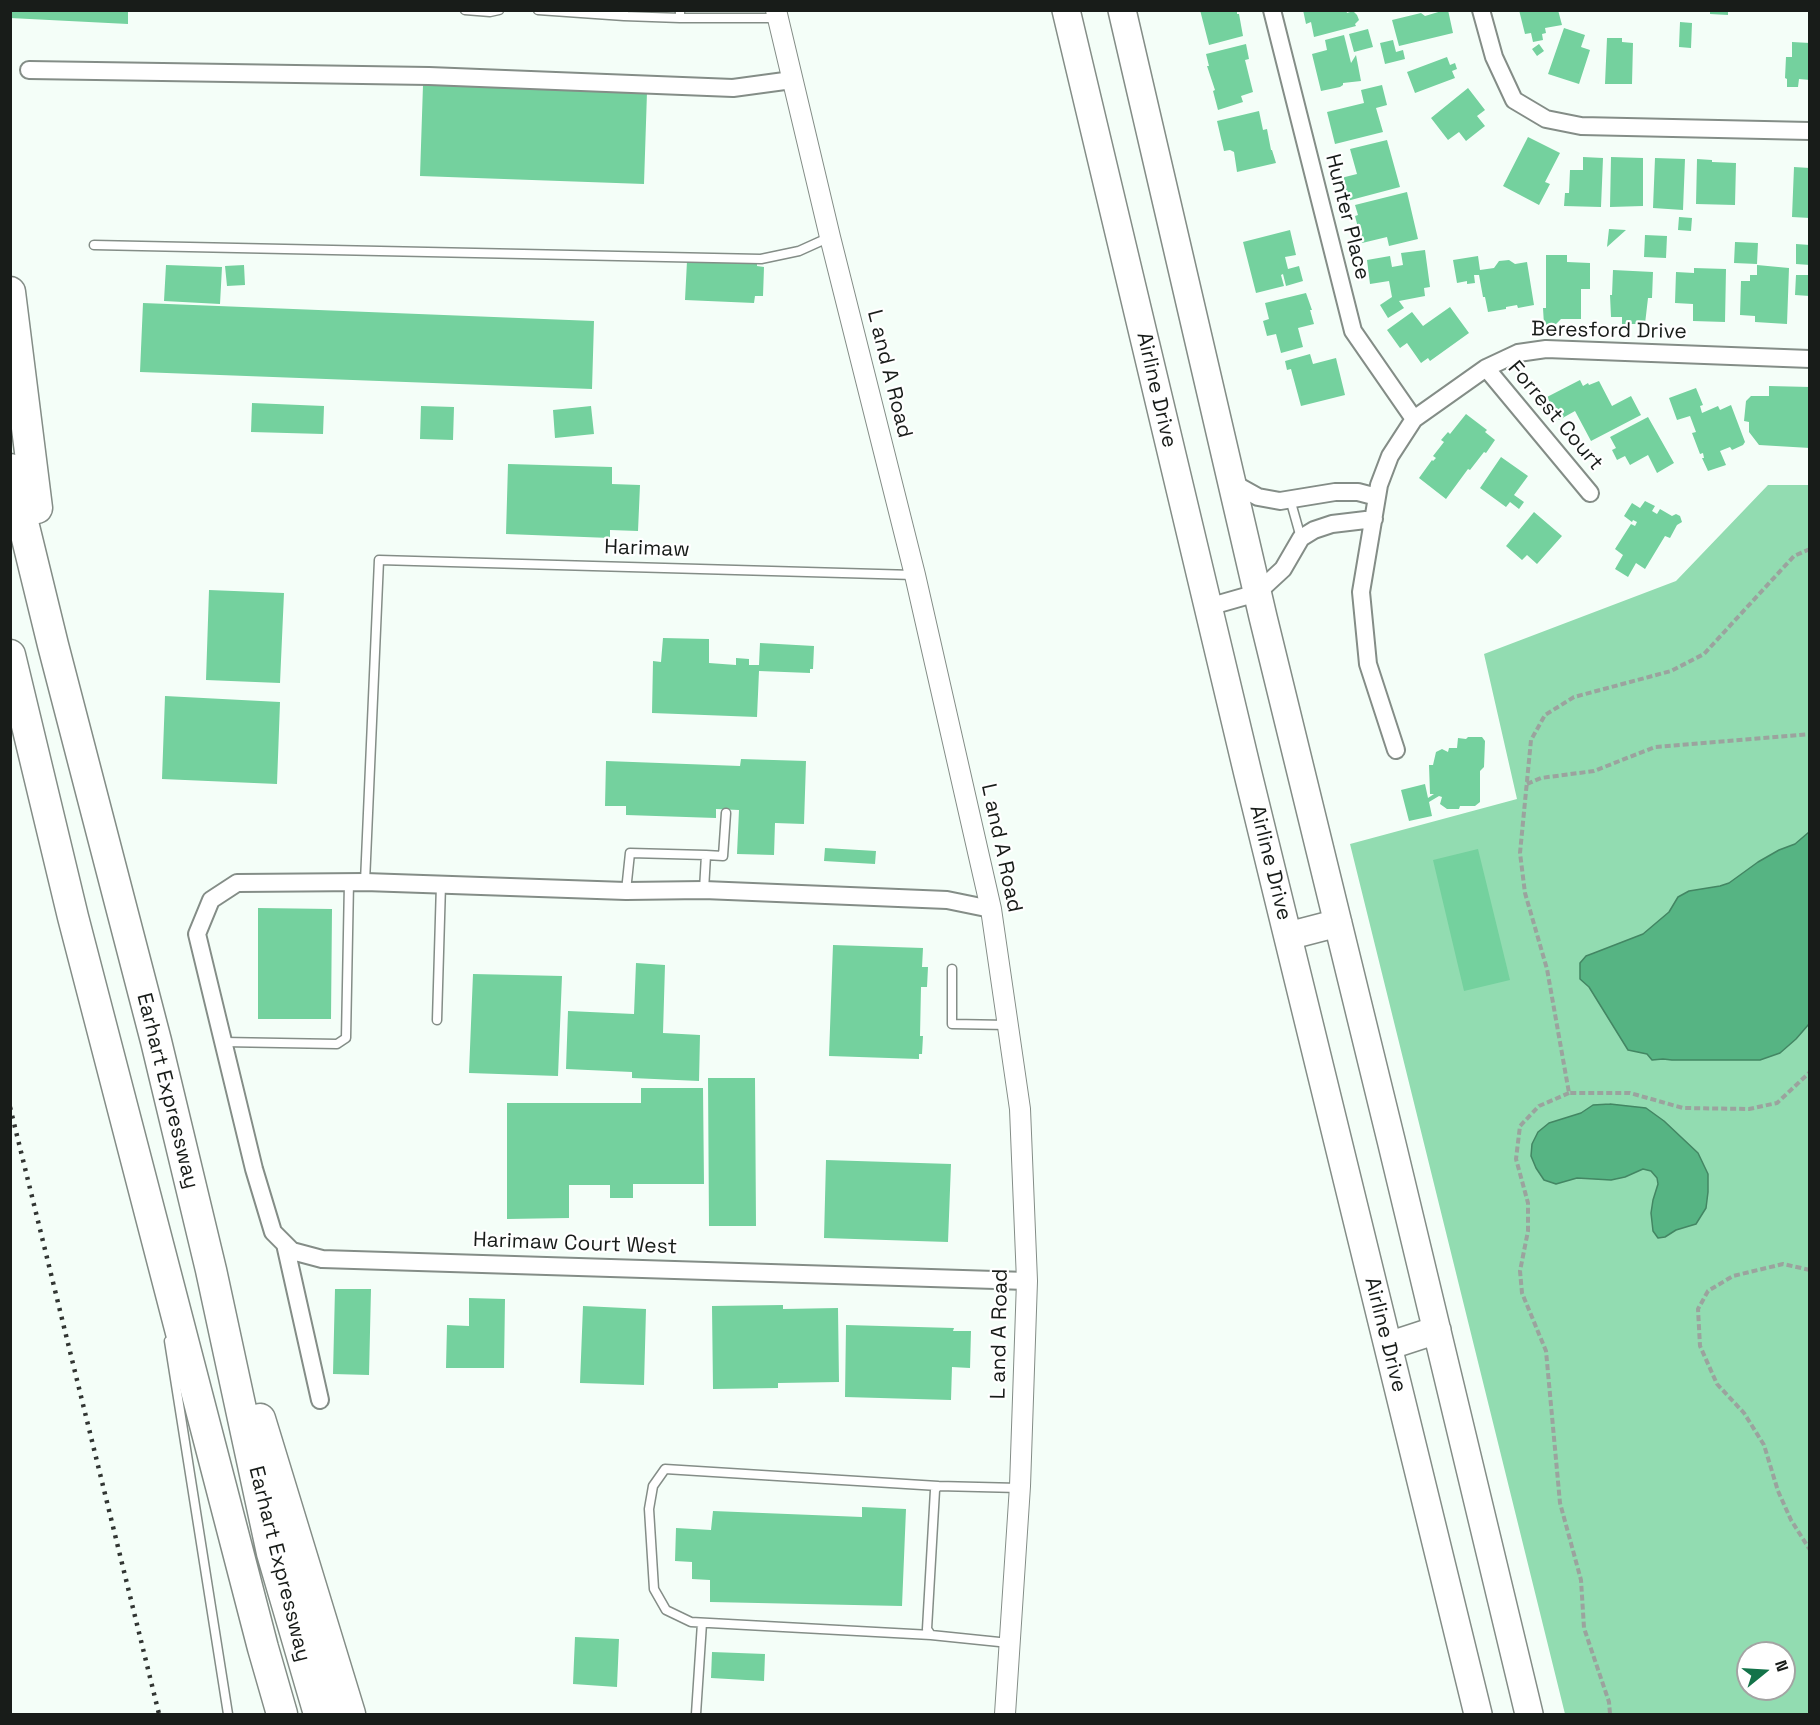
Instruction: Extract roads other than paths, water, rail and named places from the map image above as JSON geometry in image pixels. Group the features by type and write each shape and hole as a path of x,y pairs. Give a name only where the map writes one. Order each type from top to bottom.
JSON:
{"highway":[{"name":"Airline Drive","path":"1066,10 1208,607 1478,1714"},
{"path":"1122,10 1257,593 1529,1714"},
{"path":"10,292 53,645"},
{"name":"Earhart Expressway","path":"10,469 53,645 156,1041 211,1270 272,1553 319,1714"},
{"name":"Earhart Expressway","path":"10,655 74,917 260,1637 282,1714"},
{"path":"10,706 74,917"},
{"path":"1288,936 1338,922"},
{"path":"211,1270 267,1438 350,1714"},
{"path":"1388,1346 1437,1330"}],"street":[{"name":"Hunter Place","path":"1272,10 1353,331 1414,419"},
{"path":"1481,10 1494,57 1514,100 1546,119 1581,126 1809,131"},
{"name":"L and A Road","path":"777,14 830,237 915,575 991,909 1020,1109 1027,1281 1020,1488 1005,1714"},
{"path":"29,70 429,76 733,88 792,80"},
{"name":"Beresford Drive","path":"1396,750 1368,664 1361,592 1379,485 1390,456 1414,419 1486,368 1518,353 1546,349 1809,359"},
{"name":"Forrest Court","path":"1486,368 1590,493"},
{"path":"1232,482 1258,497 1280,501 1335,492 1358,492 1377,497"},
{"path":"1208,607 1257,593 1283,569 1301,538 1314,530 1332,524 1374,519"},
{"path":"320,1400 285,1244 273,1232 254,1169 197,934 211,900 237,883 357,882 626,891 704,890 947,900 991,909"},
{"name":"Harimaw Court West","path":"285,1244 292,1251 322,1259 1027,1281"}],"lane":[{"path":"465,10 490,12 499,10"},
{"path":"538,10 777,14"},
{"path":"94,244 761,258 799,251 830,237"},
{"path":"1290,499 1301,538"},
{"name":"Harimaw","path":"357,882 379,560 915,575"},
{"path":"626,891 630,853 723,856 726,813"},
{"path":"704,890 706,855"},
{"path":"223,1042 337,1044 346,1038 357,882"},
{"path":"437,1020 441,884"},
{"path":"952,969 952,1024 1008,1025"},
{"path":"145,1193 162,1297"},
{"path":"167,1332 228,1714"},
{"path":"1010,1643 929,1632 691,1622 666,1610 654,1590 649,1509 653,1486 665,1468 937,1488 1020,1488"},
{"path":"929,1632 937,1488"},
{"path":"696,1714 702,1623"}],"railway":[{"path":"10,1107 159,1714"}]}
